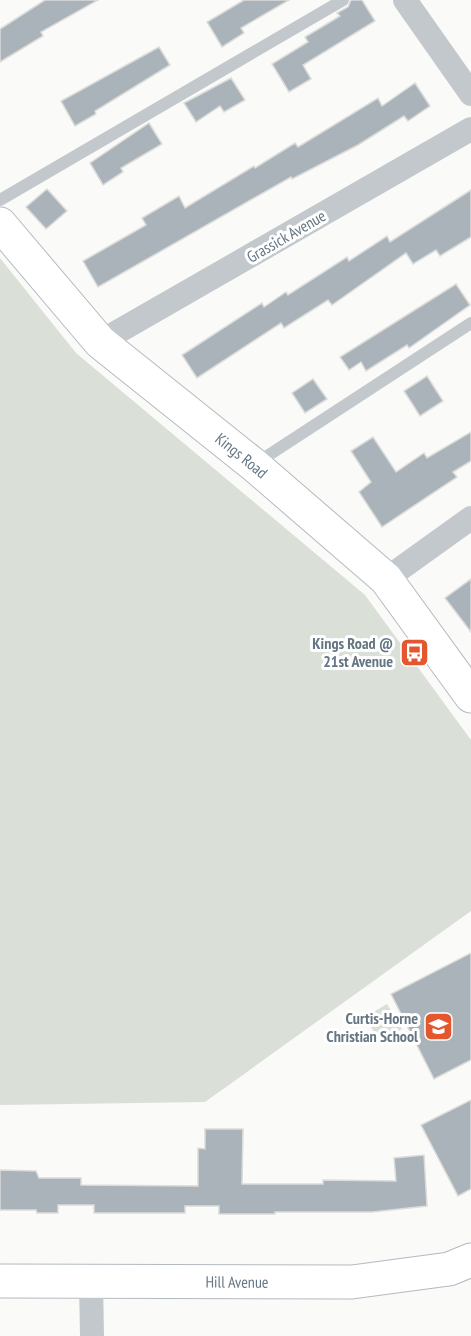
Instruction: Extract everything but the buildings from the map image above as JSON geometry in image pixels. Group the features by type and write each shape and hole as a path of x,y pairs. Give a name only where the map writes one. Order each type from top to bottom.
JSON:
{"street":[{"path":"405,0 471,94"},
{"name":"Grassick Avenue","path":"100,342 471,129"},
{"name":"Kings Road","path":"0,224 100,342 254,465 386,579 471,696"},
{"path":"386,579 471,518"},
{"name":"Hill Avenue","path":"0,1281 352,1282 449,1269 471,1260"},
{"path":"91,1282 92,1336"}],"lane":[{"path":"0,200 343,0"},
{"path":"254,465 471,323"}],"shaded area":[{"path":"0,258 76,353 365,595 471,740 471,911 205,1102 0,1105"},
{"path":"387,1004 402,1029 380,1042 365,1017"}],"place":[{"name":"Kings Road @ 21st Avenue","path":"414,652"},
{"name":"Curtis-Horne Christian School","path":"439,1027"}]}
